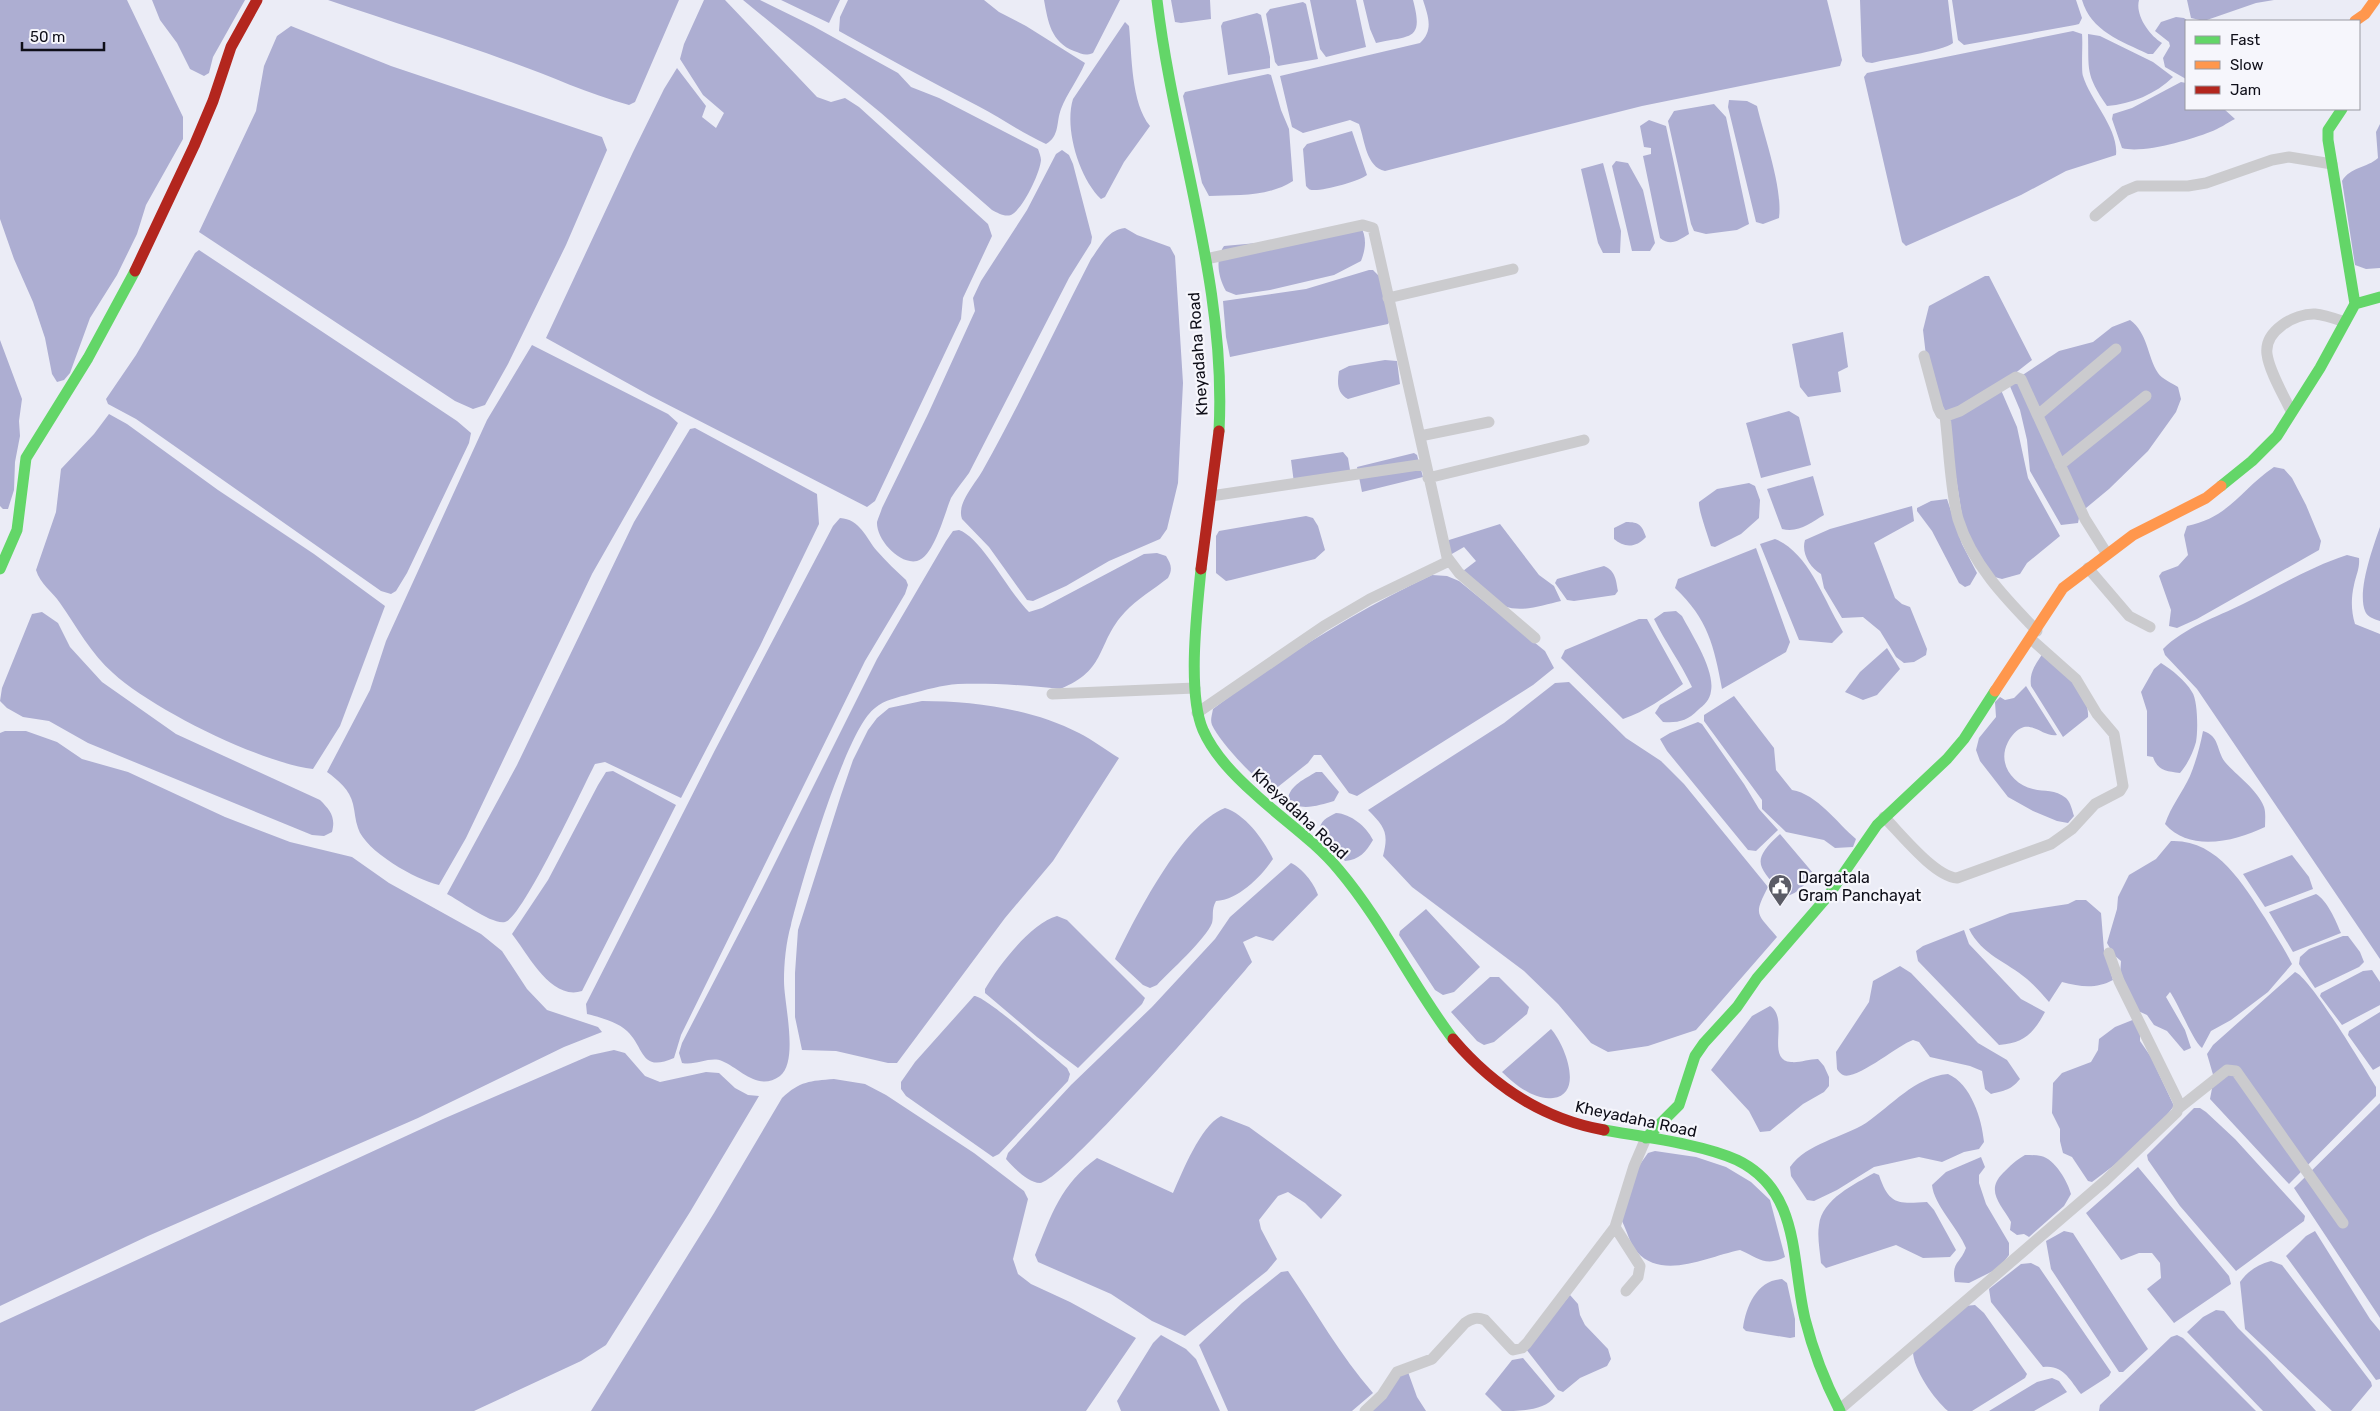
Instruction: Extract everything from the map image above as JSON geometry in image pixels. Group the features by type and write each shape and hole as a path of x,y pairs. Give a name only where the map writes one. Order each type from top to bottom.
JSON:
{"main road":[{"path":"0,569 17,530 26,458 88,358 139,265 198,137 213,101 231,47 257,0"},
{"name":"Kheyadaha Road","path":"1157,0 1165,64 1201,226 1220,391 1220,426 1198,594 1195,688 1197,713 1211,742 1231,771 1338,869 1451,1037 1474,1062 1503,1087 1531,1105 1561,1120 1708,1150 1758,1173 1773,1188 1789,1223 1793,1238 1802,1303 1813,1349 1828,1389 1839,1410"},
{"path":"2357,20 2365,14 2375,0"},
{"path":"1646,1138 1679,1105 1695,1056 1704,1043 1828,896 1859,848 1884,817 1947,759 1964,739 2007,671 2034,635 2063,588 2133,535 2206,498 2252,461 2278,436 2291,412 2320,368 2355,304 2328,130 2341,110"},
{"path":"2355,304 2380,297"}],"street":[{"path":"2095,216 2125,191 2137,186 2188,186 2206,183 2272,160 2289,157 2332,164"},
{"path":"1206,259 1369,225 1376,237 1380,264 1428,478 1449,561 1492,604 1535,638"},
{"path":"1388,298 1513,269"},
{"path":"2291,412 2267,356 2273,333 2288,321 2307,315 2316,314 2345,322"},
{"path":"2038,415 2116,349"},
{"path":"1884,817 1938,870 1950,877 1957,878 2051,844 2072,829 2095,804 2120,791 2123,786 2114,734 2097,714 2076,679 2034,635 2001,594 1984,570 1966,538 1956,511 1944,416 1938,408 1924,356"},
{"path":"1944,416 1960,411 2016,377 2023,382 2085,519 2107,554"},
{"path":"2060,465 2146,396"},
{"path":"1420,436 1489,422"},
{"path":"1428,478 1584,440"},
{"path":"1211,496 1425,464"},
{"path":"1197,713 1324,626 1370,599 1449,561"},
{"path":"2088,568 2129,616 2150,627"},
{"path":"1052,694 1195,688"},
{"path":"2109,953 2119,981 2177,1099 2179,1108"},
{"path":"1839,1410 2105,1181 2179,1108 2227,1070 2236,1071 2343,1223"},
{"path":"1365,1411 1382,1395 1397,1372 1432,1359 1472,1319 1485,1320 1512,1350 1522,1348 1615,1227 1634,1166 1646,1138"},
{"path":"1615,1227 1640,1266 1638,1277 1626,1291"}],"water":[{"path":"0,0 127,0 183,117 183,139 146,205 137,234 117,275 90,318 70,373 64,380 57,382 52,374 45,338 33,302 14,259 0,219"},
{"path":"152,0 245,0 213,57 209,73 204,76 190,69 177,43 160,20"},
{"path":"328,0 679,0 635,102 629,105 599,96 526,67"},
{"path":"704,0 725,0 817,97 831,102 845,98 859,107 988,224 992,236 963,298 961,319 875,501 867,507 649,395 546,338 633,152 664,89 677,68 706,106 702,117 716,128 724,113 703,95 680,59 684,44"},
{"path":"743,0 760,0 813,26 898,73 911,87 939,98 1038,149 1041,159 1040,166 1021,206 1011,215 1001,214 992,210 881,113"},
{"path":"781,0 840,0 829,23"},
{"path":"848,0 984,0 999,12 1026,26 1085,63 1063,103 1054,137 1046,144 1037,140 839,31 840,17"},
{"path":"1044,0 1120,0 1093,53 1086,54 1066,47 1055,37 1049,23"},
{"path":"1171,0 1210,0 1211,19 1175,22"},
{"path":"1310,0 1356,0 1366,47 1326,57 1320,49"},
{"path":"1363,0 1413,0 1417,23 1415,30 1406,37 1376,43 1370,29"},
{"path":"1423,0 1827,0 1842,60 1840,66 1642,106 1385,171 1379,169 1370,159 1359,124 1350,120 1303,133 1292,127 1280,76 1420,43 1427,33 1429,23"},
{"path":"1860,0 1948,0 1953,43 1927,52 1872,63 1866,62 1862,56"},
{"path":"1952,0 2076,0 2082,18 2079,24 2075,25 1964,45 1958,40"},
{"path":"2082,0 2139,0 2139,12 2144,24 2152,35 2162,43 2153,54 2148,54 2108,34 2092,20"},
{"path":"2187,0 2274,0 2256,3 2207,20 2191,18"},
{"path":"1303,2 1306,4 1318,59 1278,66 1275,62 1266,14 1270,9"},
{"path":"1257,13 1261,15 1270,57 1270,68 1228,75 1221,26 1223,22"},
{"path":"2176,17 2187,20 2185,20 2185,78 2165,67 2163,58 2170,46 2169,42 2155,31 2161,22"},
{"path":"1125,22 1129,26 1132,65 1139,105 1150,126 1124,162 1105,197 1101,199 1086,179 1075,152 1070,124 1071,111 1073,99"},
{"path":"291,26 391,66 602,137 607,150 566,245 508,364 485,405 473,409 455,401 199,232 256,111 264,66 277,36"},
{"path":"2073,31 2082,34 2083,76 2109,125 2116,145 2116,155 2066,171 2021,195 1906,246 1902,242 1864,77 1867,73"},
{"path":"2088,34 2100,36 2153,62 2173,77 2143,97 2107,106 2095,86 2090,72"},
{"path":"1268,74 1271,75 1281,110 1289,129 1293,181 1263,193 1209,196 1202,183 1183,96 1185,92"},
{"path":"2181,82 2185,83 2185,110 2225,110 2235,119 2213,131 2179,142 2153,148 2122,148 2112,119 2113,114 2132,108"},
{"path":"1729,100 1747,101 1757,106 1776,177 1779,206 1779,218 1763,224 1756,222 1728,107"},
{"path":"1714,104 1726,117 1749,224 1737,230 1706,234 1694,231 1691,224 1668,121 1674,111"},
{"path":"1649,120 1666,126 1689,234 1675,242 1664,241 1660,238 1643,156 1651,154 1651,148 1644,147 1640,126"},
{"path":"2380,124 2380,268 2366,269 2355,265 2342,181 2349,173 2378,158 2376,132"},
{"path":"1352,131 1367,175 1333,187 1318,190 1309,189 1306,186 1303,149 1307,144"},
{"path":"1062,150 1069,155 1073,164 1092,237 1091,243 1069,278 969,473 951,498 934,543 923,558 917,561 903,559 884,543 880,536 877,522 882,508 975,311 973,298 981,281 1027,210 1056,154"},
{"path":"1616,161 1628,163 1643,190 1655,243 1650,251 1632,251 1612,166"},
{"path":"1603,163 1621,231 1620,253 1603,253 1598,243 1581,169"},
{"path":"1360,225 1365,243 1361,261 1334,275 1270,290 1236,295 1226,291 1223,286 1219,274 1219,257 1224,246 1268,242"},
{"path":"1125,228 1137,235 1170,247 1175,256 1183,383 1178,483 1167,529 1160,539 1109,561 1066,586 1033,601 1027,600 989,547 962,519 962,506 1012,416 1091,259 1109,235"},
{"path":"199,250 457,421 471,433 469,443 407,573 396,591 391,594 381,591 136,419 108,404 106,399 136,355 195,253"},
{"path":"1373,270 1380,277 1388,324 1230,357 1223,301 1306,289"},
{"path":"1985,276 1989,276 2032,360 2009,378 1947,416 1928,373 1923,330 1929,306"},
{"path":"2130,320 2136,325 2144,338 2158,373 2178,387 2181,399 2176,412 2148,451 2109,489 2080,513 2078,523 2061,525 2030,471 2027,440 2020,410 2009,384 2059,351 2093,342 2112,327"},
{"path":"1843,332 1848,367 1838,372 1841,392 1808,397 1800,387 1792,344"},
{"path":"0,340 22,399 14,490 8,509 3,509 0,506"},
{"path":"532,345 668,414 678,423 592,574 466,838 439,885 405,871 370,846 358,828 349,794 327,772 370,690 386,641 487,420"},
{"path":"1385,360 1397,361 1400,384 1348,399 1344,397 1338,384 1339,371 1349,366"},
{"path":"2001,390 2017,427 2028,478 2060,536 2027,563 2020,574 2002,579 1991,576 1965,535 1947,420"},
{"path":"1789,411 1799,417 1811,465 1761,478 1746,423"},
{"path":"109,414 127,424 218,490 314,554 385,606 340,726 313,769 265,757 208,732 180,718 131,687 98,658 57,599 40,580 36,570 56,512 61,469 94,434"},
{"path":"695,428 817,494 819,524 760,646 681,798 605,762 595,764 552,851 525,899 505,922 492,920 447,894 517,765 634,522 690,429"},
{"path":"1343,452 1348,458 1351,476 1294,483 1291,460"},
{"path":"1414,453 1417,455 1423,477 1362,492 1357,467"},
{"path":"2274,467 2284,469 2292,478 2321,541 2319,550 2197,619 2177,628 2169,626 2171,610 2159,576 2162,572 2178,566 2188,555 2184,535 2187,526 2214,516 2234,502"},
{"path":"1813,476 1824,515 1794,530 1782,529 1767,489"},
{"path":"1749,483 1755,486 1760,500 1759,518 1741,534 1715,547 1711,546 1699,502 1717,489"},
{"path":"1947,499 1962,544 1977,573 1970,585 1965,587 1959,583 1932,531 1917,511 1917,508 1931,501"},
{"path":"1912,506 1914,521 1874,543 1895,598 1902,604 1910,607 1927,649 1926,655 1914,662 1904,663 1896,657 1880,631 1863,617 1842,618 1824,588 1821,574 1807,560 1804,545 1805,540 1830,529"},
{"path":"1306,516 1313,518 1318,526 1325,550 1315,559 1226,581 1216,573 1216,536 1219,531"},
{"path":"840,518 847,519 858,525 877,551 906,580 908,585 905,594 865,661 681,1035 674,1058 663,1062 649,1061 627,1031 614,1022 587,1014 586,1004 715,750 833,526"},
{"path":"1626,522 1639,525 1646,537 1634,545 1622,544 1614,539 1614,528"},
{"path":"1500,524 1539,575 1554,586 1561,601 1525,609 1504,606 1463,571 1476,561 1464,547 1450,555 1446,545 1449,540"},
{"path":"2380,527 2380,621 2367,615 2363,602 2363,592 2367,569"},
{"path":"959,530 968,535 986,554 1029,612 1042,608 1144,554 1157,553 1166,556 1171,569 1168,578 1140,598 1125,612 1109,634 1094,664 1075,682 1060,689 996,684 952,685 896,698 875,708 863,722 838,775 814,844 789,932 784,974 790,1045 786,1069 780,1076 764,1082 750,1078 722,1061 708,1060 687,1064 682,1063 679,1053 682,1043 762,889 877,659 946,541 953,531"},
{"path":"1775,539 1786,545 1796,554 1812,575 1843,632 1832,643 1799,640 1760,544"},
{"path":"1756,548 1790,642 1786,652 1722,689 1716,659 1708,634 1695,611 1675,588 1678,579"},
{"path":"2347,555 2359,558 2352,600 2355,624 2380,634 2380,959 2197,689 2165,655 2163,649 2181,635 2201,624 2307,571"},
{"path":"1604,566 1615,577 1618,591 1615,595 1574,601 1567,600 1555,583 1557,579"},
{"path":"1432,575 1447,576 1459,581 1545,651 1554,668 1533,685 1357,796 1349,793 1321,755 1314,755 1308,763 1274,790 1258,779 1216,732 1211,723 1213,709 1265,671 1319,636 1375,604"},
{"path":"1676,611 1682,616 1702,653 1710,673 1711,691 1706,702 1690,717 1678,722 1663,722 1655,713 1660,705 1692,687 1654,619 1664,612"},
{"path":"42,612 58,623 70,647 102,682 176,734 320,800 327,807 333,818 332,832 324,836 312,835 88,743 49,721 23,717 7,708 0,701 2,688 32,614"},
{"path":"1639,619 1647,619 1683,684 1647,708 1623,719 1561,658 1565,650"},
{"path":"1887,648 1900,669 1877,695 1863,700 1845,692 1860,672"},
{"path":"2043,653 2073,681 2084,698 2087,707 2088,717 2063,737 2031,686 2032,672"},
{"path":"2161,663 2186,683 2194,696 2197,724 2196,742 2190,759 2180,773 2163,770 2157,765 2153,757 2147,756 2147,711 2141,692 2154,669"},
{"path":"1569,682 1626,738 1661,761 1684,784 1768,887 1760,904 1759,914 1777,937 1696,1030 1648,1046 1608,1052 1591,1043 1558,1004 1524,971 1412,887 1383,856 1386,841 1384,831 1368,810 1504,723 1555,683"},
{"path":"2026,686 2057,735 2028,727 2019,729 2008,742 2005,750 2004,758 2006,765 2013,777 2025,786 2054,792 2066,798 2074,816 2068,823 2057,821 2033,811 2008,797 1980,761 1976,750 1979,738 1996,717 1995,702 2000,697 2005,700 2014,698"},
{"path":"1734,696 1774,748 1776,770 1792,790 1810,797 1818,803 1856,839 1853,847 1835,848 1824,840 1786,832 1762,809 1762,800 1704,721 1704,715"},
{"path":"922,701 982,705 1023,712 1079,733 1119,758 1053,861 1005,918 897,1063 888,1063 836,1051 802,1050 795,1017 795,973 798,930 853,760 868,730 877,718 889,708"},
{"path":"1698,722 1702,724 1759,809 1778,830 1756,851 1748,850 1667,751 1660,739"},
{"path":"5,731 26,731 57,742 82,759 128,772 225,817 290,842 352,857 389,883 481,934 502,951 527,989 547,1010 598,1027 602,1032 564,1047 418,1118 148,1236 0,1306 0,733"},
{"path":"2203,731 2212,736 2225,762 2252,789 2261,801 2265,812 2265,827 2241,837 2214,842 2187,839 2175,833 2165,824 2170,811 2190,776 2198,754"},
{"path":"613,771 676,805 582,991 571,992 560,989 550,983 541,974 512,934 548,880 606,772"},
{"path":"1316,772 1322,772 1339,792 1334,801 1303,807 1288,799 1289,794 1299,783"},
{"path":"1225,808 1247,822 1265,844 1273,859 1262,873 1241,892 1224,900 1216,901 1212,923 1203,938 1157,985 1150,988 1143,985 1115,959 1147,897 1177,852 1192,833 1209,817"},
{"path":"1336,813 1358,822 1373,840 1365,852 1354,859 1345,861 1319,831 1324,820"},
{"path":"1780,834 1813,873 1797,891 1784,896 1761,865 1764,852"},
{"path":"2171,841 2187,842 2202,847 2227,866 2248,891 2292,964 2268,992 2231,1020 2211,1031 2202,1048 2194,1038 2170,992 2166,997 2185,1030 2191,1048 2184,1051 2167,1031 2154,1025 2147,1015 2136,1010 2120,976 2121,961 2114,955 2107,943 2117,909 2118,897 2129,875 2156,859"},
{"path":"2292,855 2309,877 2313,889 2265,907 2243,874"},
{"path":"1291,863 1307,876 1318,895 1273,941 1256,936 1243,942 1252,962 1145,1083 1079,1152 1054,1175 1040,1183 1026,1178 1006,1159 1008,1153 1071,1085 1152,1007 1215,939 1230,917"},
{"path":"2316,894 2327,906 2341,933 2293,952 2269,912"},
{"path":"2076,900 2086,900 2101,913 2104,950 2113,980 2101,985 2088,986 2062,982 2049,1002 2027,979 1988,952 1974,938 1969,929 2010,913 2068,904"},
{"path":"1426,909 1480,967 1454,992 1443,995 1435,990 1399,935 1400,931"},
{"path":"1057,916 1067,920 1145,998 1142,1004 1078,1068 1037,1037 985,993 985,989 991,979 1016,946 1037,927"},
{"path":"1964,930 1969,944 2021,999 2045,1012 2032,1032 2027,1036 2015,1042 1999,1045 1918,961 1916,951 1923,946"},
{"path":"2343,936 2348,936 2360,952 2364,962 2359,967 2315,988 2299,964 2300,957 2309,949"},
{"path":"1900,966 1911,973 1978,1043 2007,1060 2020,1079 2013,1086 2007,1090 1991,1094 1985,1089 1982,1071 1970,1066 1930,1057 1919,1042 1913,1040 1857,1073 1843,1075 1837,1069 1836,1052 1869,1002 1873,981"},
{"path":"2372,970 2380,982 2380,1005 2342,1025 2320,996 2321,993 2363,971"},
{"path":"2295,972 2312,989 2337,1024 2376,1087 2376,1096 2289,1184 2210,1099 2214,1078 2207,1054 2213,1045"},
{"path":"1490,977 1499,977 1529,1007 1527,1014 1494,1042 1484,1045 1477,1041 1451,1012"},
{"path":"974,996 981,998 1020,1028 1067,1068 1070,1074 1068,1081 999,1154 993,1157 906,1096 901,1089 901,1082 915,1062"},
{"path":"1770,1006 1776,1012 1778,1020 1778,1047 1783,1060 1794,1062 1818,1059 1829,1077 1829,1086 1824,1092 1803,1104 1770,1131 1760,1132 1749,1111 1711,1070 1752,1016"},
{"path":"2380,1012 2380,1066 2373,1070 2348,1035 2349,1031"},
{"path":"2135,1019 2140,1024 2140,1041 2151,1057 2174,1106 2136,1147 2092,1182 2088,1181 2072,1157 2063,1153 2060,1129 2052,1113 2053,1083 2062,1073 2091,1062 2098,1050 2099,1039 2115,1027"},
{"path":"1551,1029 1566,1056 1570,1078 1568,1088 1563,1094 1553,1098 1546,1098 1525,1091 1502,1072"},
{"path":"614,1050 625,1053 645,1076 660,1082 706,1072 719,1073 735,1088 748,1095 759,1096 690,1212 606,1345 581,1361 474,1411 0,1411 0,1323 443,1119 591,1055"},
{"path":"1948,1074 1963,1086 1974,1103 1981,1123 1984,1142 1979,1149 1964,1152 1942,1162 1919,1157 1874,1167 1837,1190 1814,1201 1807,1200 1791,1176 1790,1167 1797,1159 1815,1146 1866,1123 1914,1086 1936,1076"},
{"path":"834,1079 865,1084 886,1095 974,1153 1024,1191 1028,1199 1013,1259 1018,1274 1031,1284 1070,1302 1136,1338 1086,1411 591,1411 714,1213 782,1098 800,1085 818,1080"},
{"path":"2380,1103 2380,1318 2294,1188"},
{"path":"2194,1108 2200,1108 2206,1112 2235,1139 2305,1216 2304,1221 2236,1271 2180,1206 2148,1160 2147,1155"},
{"path":"1221,1116 1249,1127 1342,1195 1321,1219 1305,1203 1288,1192 1278,1196 1259,1220 1261,1229 1277,1259 1267,1271 1185,1336 1152,1321 1111,1294 1038,1262 1035,1255 1058,1201 1074,1178 1097,1158 1173,1193 1199,1139 1213,1122"},
{"path":"1655,1151 1696,1157 1726,1167 1751,1182 1770,1200 1785,1257 1767,1261 1740,1250 1701,1261 1673,1266 1660,1265 1648,1260 1637,1252 1630,1241 1622,1221 1636,1170 1648,1153"},
{"path":"2025,1155 2041,1156 2056,1166 2064,1177 2071,1194 2064,1206 2029,1237 2024,1234 2017,1235 2010,1230 2011,1222 1996,1198 1995,1192 1995,1186 2003,1173"},
{"path":"1981,1157 1985,1167 1979,1175 1979,1183 1986,1204 2009,1243 2009,1255 1999,1268 1969,1283 1955,1282 1954,1270 1966,1248 1937,1200 1932,1185 1946,1172"},
{"path":"2138,1167 2229,1276 2231,1284 2174,1323 2147,1289 2161,1278 2160,1263 2152,1253 2139,1253 2121,1260 2086,1213"},
{"path":"1874,1173 1879,1175 1887,1192 1896,1200 1909,1203 1927,1202 1934,1210 1956,1250 1950,1257 1923,1258 1896,1245 1826,1268 1821,1263 1818,1230 1821,1216 1826,1207 1840,1193"},
{"path":"2064,1231 2073,1233 2148,1349 2123,1372 2119,1372 2051,1269 2046,1241"},
{"path":"2315,1231 2370,1319 2380,1331 2380,1379 2376,1380 2286,1256 2306,1236"},
{"path":"2271,1261 2282,1265 2371,1382 2372,1386 2351,1411 2332,1411 2245,1329 2240,1282 2253,1269"},
{"path":"2031,1263 2039,1267 2111,1372 2109,1376 2081,1394 2061,1371 2056,1368 2043,1367 1991,1302 1989,1289 2021,1264"},
{"path":"1288,1271 1339,1349 1373,1393 1352,1411 1228,1411 1199,1345 1242,1303 1281,1272"},
{"path":"1782,1279 1787,1283 1795,1319 1795,1337 1790,1338 1746,1331 1743,1328 1747,1311 1754,1296 1766,1284 1773,1280"},
{"path":"1570,1295 1578,1304 1580,1315 1585,1325 1608,1349 1611,1359 1607,1366 1580,1378 1563,1392 1558,1390 1526,1349"},
{"path":"1975,1305 1984,1313 2027,1374 2025,1378 1972,1411 1948,1411 1936,1399 1925,1383 1916,1365 1913,1350 1965,1306"},
{"path":"2216,1310 2224,1311 2316,1411 2263,1411 2187,1332 2203,1317"},
{"path":"1161,1335 1186,1349 1196,1359 1220,1411 1121,1411 1117,1401 1153,1343"},
{"path":"2177,1335 2183,1338 2256,1411 2099,1411 2100,1405 2171,1337"},
{"path":"1523,1358 1555,1396 1545,1405 1532,1409 1502,1411 1485,1394 1512,1360"},
{"path":"1408,1372 1417,1397 1426,1411 1369,1411 1400,1374"},
{"path":"2052,1378 2059,1381 2067,1392 2034,1411 1989,1411 2037,1382"}],"traffic: fast":[{"path":"1157,0 1165,54 1197,214 1215,322 1219,376 1219,431"},
{"path":"2341,110 2328,130 2328,140 2355,304"},
{"path":"0,569 17,530 26,458 88,358 135,271"},
{"path":"2221,486 2252,461 2277,436 2320,368 2355,304 2380,297"},
{"path":"1201,569 1194,651 1194,674 1198,714 1203,730 1213,748 1240,780 1330,859 1339,870 1370,911 1453,1039"},
{"path":"1646,1138 1679,1105 1695,1056 1704,1043 1737,1007 1757,978 1828,896 1877,825 1947,759 1964,739 1995,691"},
{"path":"1604,1130 1672,1142 1723,1154 1758,1173 1773,1190 1783,1209 1790,1229 1805,1319 1812,1343 1824,1378 1840,1411"}],"traffic: slow":[{"path":"2356,20 2365,14 2375,0"},
{"path":"1995,691 2063,588 2133,535 2206,498 2221,486"}],"traffic: jam":[{"path":"135,271 194,146 213,101 231,47 257,0"},
{"path":"1201,569 1219,431"},
{"path":"1453,1039 1485,1072 1521,1098 1560,1118 1604,1130"}],"place":[{"name":"Dargatala Gram Panchayat","path":"1780,907"}]}
